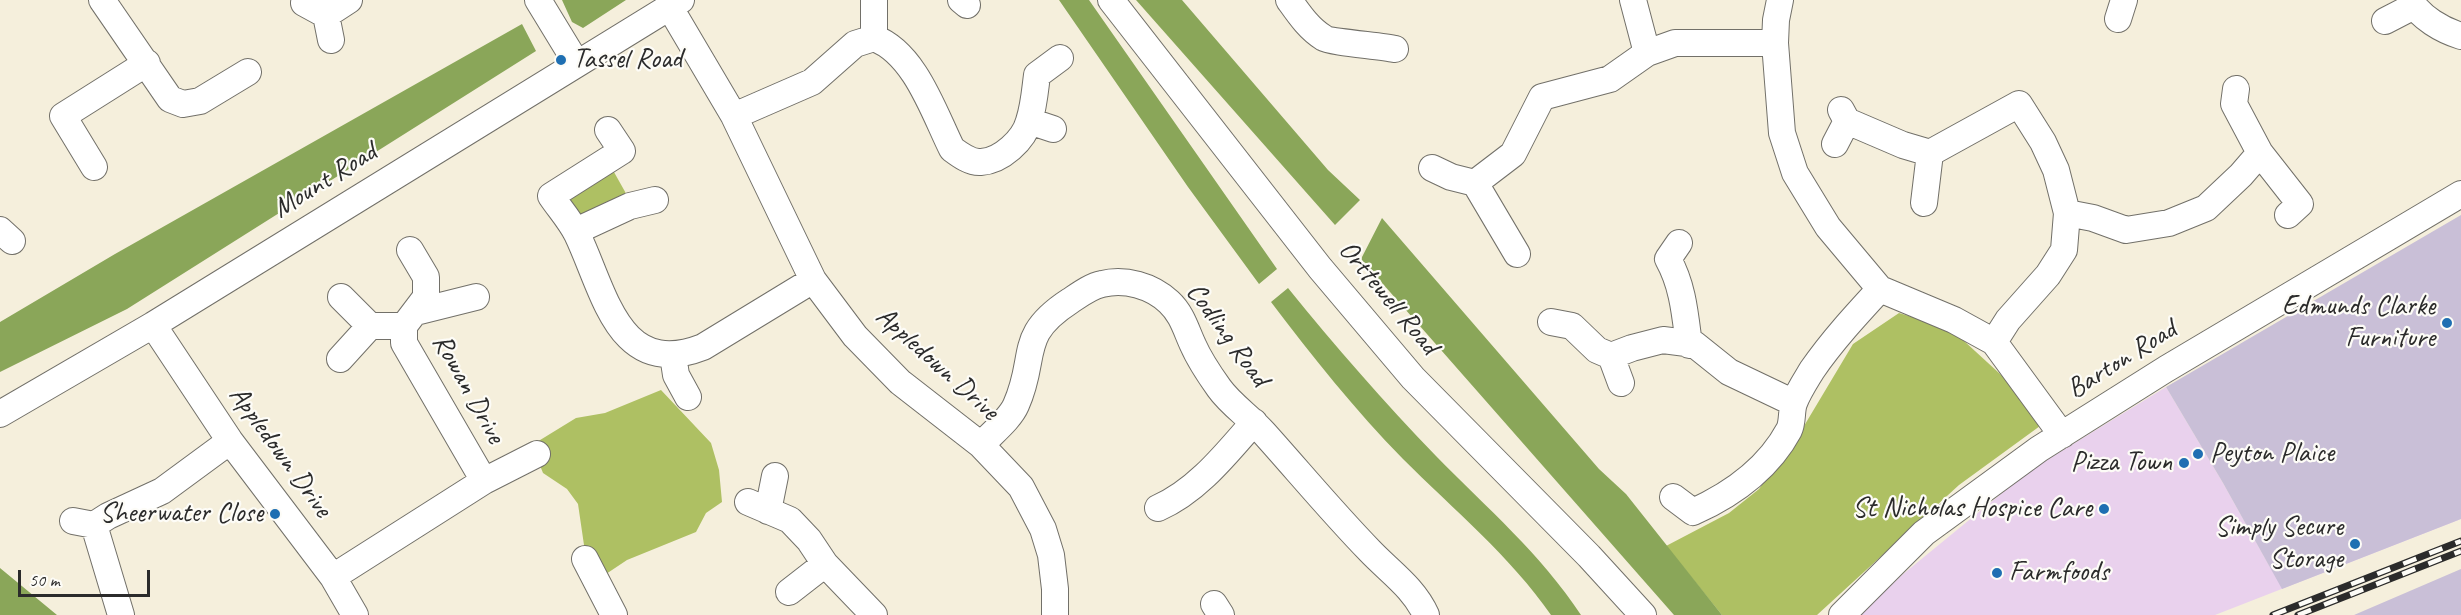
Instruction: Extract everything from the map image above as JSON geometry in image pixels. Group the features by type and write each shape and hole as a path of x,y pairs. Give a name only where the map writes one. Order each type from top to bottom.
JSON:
{"street":[{"path":"102,0 170,99 183,104 200,101 248,72"},
{"path":"304,3 328,27 349,0"},
{"path":"538,0 577,64"},
{"path":"874,0 874,38"},
{"name":"Orttewell Road","path":"1111,0 1320,268 1406,369 1589,556 1643,615"},
{"path":"1289,0 1303,20 1326,40 1379,39"},
{"path":"1633,0 1647,53"},
{"path":"1780,0 1775,43 1782,133 1795,173 1828,227 1880,289 1954,320 1994,342 2062,435"},
{"name":"Mount Road","path":"0,414 153,325 675,3"},
{"name":"Appledown Drive","path":"675,3 734,116 813,280 855,336 900,382 981,445 1021,487 1042,529 1051,555 1055,615"},
{"path":"2385,21 2412,3 2442,30 2461,36"},
{"path":"734,116 812,82 855,44 874,38 886,42 915,75 952,150 963,158 980,162 1008,151 1026,129 1041,125 1037,75 1060,58"},
{"path":"1475,183 1513,154 1542,97 1610,80 1647,53 1675,43 1775,43"},
{"path":"94,167 63,116 147,63"},
{"path":"2236,89 2234,104 2260,153 2300,204 2288,215"},
{"path":"1835,144 1844,115 1903,145 1930,153 2026,95 2056,170 2067,213 2064,250 2048,275 2008,320 1994,342"},
{"path":"608,130 622,151 551,196 576,231 607,302 624,332 639,348 660,355 673,355 703,347 813,280"},
{"path":"1924,203 1930,153"},
{"path":"2067,213 2093,218 2126,230 2169,223 2206,208 2241,175 2260,153"},
{"path":"1432,168 1451,177 1475,183 1517,254"},
{"name":"Barton Road","path":"1842,615 1924,533 2001,475 2166,369 2461,194"},
{"path":"576,231 630,206 655,200"},
{"path":"1679,243 1668,259 1676,273 1684,299 1689,345"},
{"name":"Rowan Drive","path":"410,250 426,277 426,297 410,319 404,344 484,481"},
{"name":"Codling Road","path":"981,445 1015,408 1024,384 1028,355 1035,332 1050,314 1101,284 1126,282 1150,289 1170,303 1184,322 1207,371 1224,394 1254,422 1370,552 1404,582 1426,615"},
{"path":"1673,497 1693,512 1717,501 1748,481 1770,458 1791,428 1794,404 1811,371 1842,331 1880,289"},
{"path":"340,359 370,326 341,297"},
{"name":"Rowan Drive","path":"370,326 410,319 476,297"},
{"path":"1551,322 1572,326 1597,350 1611,356 1663,340 1694,344 1728,372 1794,404"},
{"name":"Appledown Drive","path":"153,325 230,441 333,577 348,612"},
{"path":"673,355 675,375 688,398"},
{"path":"1611,356 1621,383"},
{"path":"1158,508 1174,501 1217,464 1254,422"},
{"path":"121,615 84,523 108,516 162,490 230,441"},
{"name":"Rowan Drive","path":"333,577 484,481 537,454"},
{"path":"775,476 758,507 790,520 809,540 825,564 874,615"},
{"path":"585,559 596,576 608,613"},
{"path":"789,592 825,564"}],"shaded area":[{"path":"2461,215 2461,519 2282,589 2166,387"},
{"path":"2166,387 2271,569 2461,519 2215,615 1860,615 1902,575 2029,471"},
{"path":"2461,569 2461,615 2354,615"}],"green space":[{"path":"562,0 626,0 583,28 572,22"},
{"path":"1059,0 1089,0 1277,269 1259,284 1188,187"},
{"path":"1136,0 1182,0 1328,170 1360,200 1335,225"},
{"path":"522,24 536,51 127,309 0,372 0,322 115,254"},
{"path":"610,165 628,197 577,227 558,193"},
{"path":"1382,218 1599,469 1626,494 1722,615 1674,615 1361,259"},
{"path":"1288,288 1398,415 1549,572 1581,615 1551,615 1500,553 1403,459 1368,421 1271,302"},
{"path":"1899,313 1951,329 2011,384 2040,426 1959,485 1817,615 1722,615 1666,546 1729,513 1759,489 1798,436 1853,344"},
{"path":"661,390 711,443 719,470 722,502 706,513 696,532 627,560 606,574 600,573 584,545 578,504 567,489 543,473 532,445 576,418 605,413"},
{"path":"0,568 57,615 0,615"}],"railway":[{"path":"2273,615 2461,541"},
{"path":"2298,615 2461,551"}],"place":[{"name":"Tassel Road","path":"561,60"},
{"name":"Edmunds Clarke Furniture","path":"2447,323"},
{"name":"Peyton Plaice","path":"2198,454"},
{"name":"Pizza Town","path":"2184,463"},
{"name":"St Nicholas Hospice Care","path":"2104,509"},
{"name":"Sheerwater Close","path":"275,514"},
{"name":"Simply Secure Storage","path":"2355,544"},
{"name":"Farmfoods","path":"1997,573"}]}
